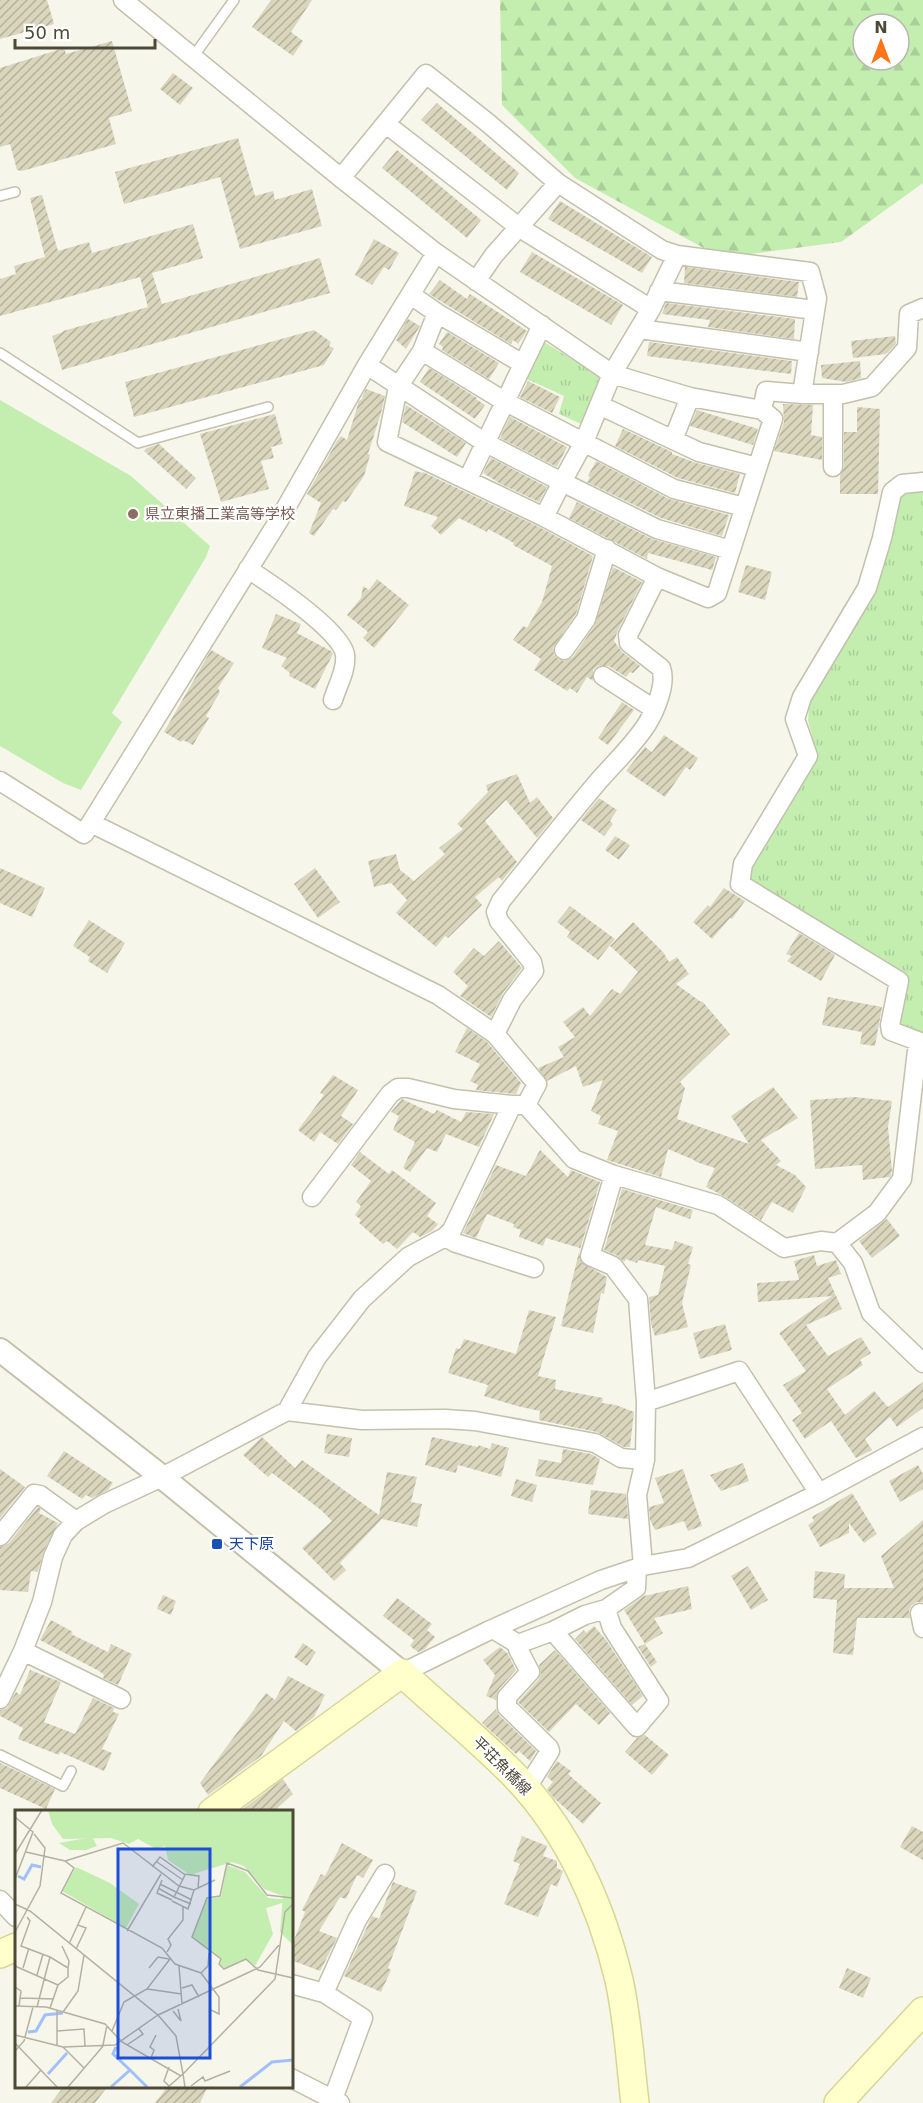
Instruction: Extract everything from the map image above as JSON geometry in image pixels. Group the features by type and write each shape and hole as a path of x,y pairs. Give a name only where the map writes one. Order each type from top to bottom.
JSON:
{"main road":[{"name":"平荘魚橋線","path":"402,1673 512,1772 544,1811 572,1854 598,1909 619,1982 635,2103"},
{"path":"215,1810 402,1673"},
{"path":"0,1954 15,1947"},
{"path":"838,2103 923,2011"}],"street":[{"path":"123,0 436,253 612,374 690,397 762,410 772,419 717,593 708,598 657,577 544,517 387,442 398,387 422,351 437,313"},
{"path":"341,178 426,74 558,183 662,250 677,255 810,272 816,298 802,394"},
{"path":"387,124 520,228 651,309"},
{"path":"476,281 494,255 558,183"},
{"path":"0,781 84,834 279,520 367,365 436,253"},
{"path":"544,517 584,442 612,374 651,309 677,255"},
{"path":"659,291 815,310"},
{"path":"411,295 523,364"},
{"path":"762,410 766,392 833,394 872,387 907,348 909,314 923,308"},
{"path":"468,479 542,325"},
{"path":"639,329 809,352"},
{"path":"422,351 504,401 674,489 744,507"},
{"path":"367,365 484,442 562,482 657,530 731,550"},
{"path":"833,394 833,467"},
{"path":"673,440 690,397"},
{"path":"599,405 699,452 757,467"},
{"path":"312,1197 390,1094 398,1088 408,1088 454,1100 519,1105 574,1159 614,1175 718,1205 783,1248 821,1241 837,1243 877,1213 902,1179 920,1043 891,1031 890,1025 899,981 740,884 743,864 808,756 795,719 802,697 867,588 882,538 892,492 902,484 923,482"},
{"path":"564,650 586,619 607,549"},
{"path":"248,569 290,597 330,632 343,647 346,658 333,700"},
{"path":"495,1034 512,1000 534,971 532,962 499,921 496,912 501,901 596,784 637,738 648,723 654,709 663,681 661,668 629,643 628,635 657,577"},
{"path":"603,676 654,709"},
{"path":"0,1699 24,1650 42,1602 53,1557 63,1535 76,1521 104,1504 162,1477 288,1411 317,1357 362,1299 408,1257 445,1237 452,1230 519,1105 537,1084 495,1034 438,995 91,823"},
{"path":"518,1644 606,1609 636,1588 640,1567 637,1495 645,1460 646,1401 638,1299 613,1266 590,1256 614,1175"},
{"path":"445,1237 456,1243 534,1268"},
{"path":"837,1243 853,1263 871,1312 923,1363"},
{"path":"0,1350 162,1477 402,1673 601,1580 640,1567 688,1558 819,1493 923,1437"},
{"path":"646,1401 739,1371 819,1493"},
{"path":"288,1411 362,1420 475,1421 595,1443 621,1458 645,1460"},
{"path":"0,1536 34,1494 40,1495 76,1521"},
{"path":"553,1631 637,1727 659,1701 612,1628 606,1609"},
{"path":"493,1629 518,1644"},
{"path":"518,1644 518,1649 530,1672 507,1697 507,1707 550,1751 526,1788"},
{"path":"24,1650 122,1699"},
{"path":"324,1994 357,1920 386,1874"},
{"path":"0,1900 15,1916"},
{"path":"292,1984 324,1994 363,2018 336,2101 292,2079"}],"lane":[{"path":"193,57 234,0"},
{"path":"0,196 15,192"},
{"path":"0,353 138,443 268,407"},
{"path":"0,1755 63,1786 71,1771"}],"green space":[{"path":"500,0 923,0 923,183 841,242 722,258 575,178 502,105"},
{"path":"541,340 602,378 581,424 559,414 564,396 527,379"},
{"name":"県立東播工業高等学校","path":"0,400 131,476 210,546 206,557 112,713 122,722 81,790 63,783 0,746"},
{"path":"923,490 923,1035 901,1029 894,1018 903,976 748,882 748,868 818,757 808,721 809,704 874,596 891,539 898,497 907,492"}],"building":[{"path":"0,0 47,0 54,24 0,39"},
{"path":"271,0 312,0 291,32 303,41 293,56 252,27"},
{"path":"112,41 132,111 109,118 116,144 22,171 17,170 10,144 0,147 0,68 64,48 66,54"},
{"path":"173,73 193,88 180,105 160,89"},
{"path":"437,103 519,173 507,190 421,120"},
{"path":"238,138 255,196 273,191 275,200 312,189 322,226 240,249 220,177 124,204 115,172"},
{"path":"397,150 481,220 467,238 382,168"},
{"path":"42,195 58,251 89,242 92,253 193,224 203,258 152,273 162,304 320,258 330,293 62,370 52,336 148,307 140,277 0,316 0,279 16,274 14,266 45,257 30,198"},
{"path":"560,201 652,257 642,273 548,219"},
{"path":"374,239 399,253 389,270 384,267 372,285 355,275"},
{"path":"532,252 623,305 611,325 520,272"},
{"path":"685,267 799,282 797,297 684,283"},
{"path":"440,280 467,299 470,294 527,331 518,344 513,340 511,344 429,294"},
{"path":"666,303 795,319 794,339 708,327 710,320 662,314"},
{"path":"408,319 420,326 406,349 396,340"},
{"path":"314,330 331,342 329,346 334,348 324,365 134,417 125,382"},
{"path":"447,332 499,363 489,379 442,350 443,347 439,344"},
{"path":"895,336 896,344 886,354 853,358 851,341"},
{"path":"649,342 792,361 791,374 647,356"},
{"path":"860,361 861,378 846,382 822,378 821,365"},
{"path":"429,368 485,405 475,419 420,382"},
{"path":"528,381 560,397 552,413 520,397"},
{"path":"366,389 385,396 364,476 346,502 343,501 336,510 333,509 314,536 309,533 321,503 307,494 337,441 341,436 347,440 359,401 363,398"},
{"path":"783,404 813,405 811,435 822,437 822,460 774,451 784,422"},
{"path":"406,405 466,443 457,457 402,422"},
{"path":"857,407 880,409 878,494 840,494 840,476 844,467 844,432 857,432"},
{"path":"697,410 758,429 753,445 690,426"},
{"path":"275,414 283,444 271,447 274,458 261,461 269,489 221,502 200,434"},
{"path":"510,417 567,447 557,467 500,438"},
{"path":"623,429 672,454 696,463 740,474 735,493 678,478 615,446"},
{"path":"159,444 196,478 186,489 144,451"},
{"path":"491,458 547,487 539,502 483,473"},
{"path":"596,461 669,499 729,515 722,536 661,518 587,482"},
{"path":"415,471 423,472 539,527 593,556 576,614 553,648 554,655 558,659 564,661 573,657 595,625 613,567 642,582 614,641 622,652 640,666 626,677 609,666 598,666 593,670 593,681 587,677 577,693 570,688 567,691 534,670 541,659 513,640 523,626 527,628 542,602 552,566 488,529 487,532 459,518 441,535 431,526 438,517 404,506"},
{"path":"577,502 652,539 716,557 712,570 648,553 647,559 569,518"},
{"path":"746,565 772,572 765,600 738,592"},
{"path":"377,579 409,605 374,648 363,638 368,632 347,615 361,598 363,586 369,590"},
{"path":"276,614 301,624 297,633 333,654 315,689 289,676 290,673 281,666 287,658 262,648"},
{"path":"211,650 234,663 218,688 220,692 206,716 209,718 193,745 183,740 181,742 164,732"},
{"path":"622,702 634,710 608,745 598,738"},
{"path":"664,735 698,758 690,770 686,767 665,797 626,771 645,747 652,752"},
{"path":"517,774 530,803 537,797 553,818 537,838 506,800 485,821 517,862 502,881 499,877 475,897 482,905 448,938 445,936 436,947 396,913 407,900 391,883 374,887 368,861 396,854 400,870 414,881 445,854 439,848 463,829 457,824 488,792 486,785"},
{"path":"599,798 617,810 610,821 613,824 604,836 581,820"},
{"path":"615,836 630,845 619,860 605,850"},
{"path":"0,868 45,888 32,917 0,903"},
{"path":"315,868 340,902 318,918 294,884"},
{"path":"724,888 745,901 732,919 730,918 712,939 693,922 708,905 710,907"},
{"path":"570,906 615,939 598,960 567,937 570,932 557,922"},
{"path":"89,920 125,943 107,973 88,961 90,957 73,946"},
{"path":"633,922 663,952 669,962 677,957 689,974 676,984 702,1001 730,1034 680,1082 685,1088 677,1119 749,1144 731,1116 773,1087 798,1118 761,1140 781,1161 776,1165 795,1175 806,1187 793,1213 772,1202 761,1220 706,1187 715,1168 668,1149 661,1177 607,1160 618,1131 598,1124 601,1116 591,1111 603,1080 583,1087 576,1066 547,1081 538,1068 564,1057 558,1047 575,1037 563,1022 583,1007 590,1016 612,989 620,994 638,972 610,946"},
{"path":"799,933 835,955 821,981 787,961 792,956 786,954"},
{"path":"499,941 522,968 503,993 491,1017 460,996 468,986 453,972 474,948 484,956"},
{"path":"828,997 882,1007 875,1046 860,1044 862,1032 822,1025"},
{"path":"467,1028 487,1042 521,1083 516,1094 476,1090 478,1085 470,1081 480,1064 455,1052"},
{"path":"333,1075 358,1090 341,1116 353,1124 338,1144 320,1132 314,1142 298,1130 324,1095 320,1093"},
{"path":"855,1097 892,1101 888,1127 892,1171 890,1177 863,1180 862,1165 815,1169 810,1100"},
{"path":"402,1099 434,1114 437,1110 461,1122 466,1112 494,1114 479,1147 446,1134 437,1152 427,1148 410,1172 403,1168 415,1142 393,1130 399,1116 391,1112"},
{"path":"540,1150 568,1177 571,1170 600,1182 579,1253 582,1263 607,1277 604,1294 601,1293 593,1333 561,1326 580,1248 546,1238 543,1246 519,1237 521,1230 513,1227 514,1224 487,1214 476,1238 463,1233 496,1165 526,1176"},
{"path":"360,1152 389,1174 392,1170 436,1203 427,1216 438,1224 432,1231 420,1237 413,1232 397,1249 387,1241 383,1244 359,1223 361,1220 355,1215 361,1206 356,1202 371,1181 351,1165"},
{"path":"622,1189 693,1210 690,1219 656,1207 645,1245 672,1250 675,1241 693,1247 682,1303 688,1327 655,1336 651,1324 649,1297 658,1295 665,1266 638,1260 637,1263 626,1259 624,1262 618,1256 604,1250"},
{"path":"887,1219 900,1236 872,1258 859,1241"},
{"path":"814,1255 817,1266 836,1260 841,1274 828,1278 842,1309 806,1325 828,1356 861,1337 871,1353 860,1360 863,1365 827,1389 845,1415 874,1391 888,1407 923,1382 923,1408 897,1427 890,1417 865,1439 872,1450 856,1458 831,1421 805,1439 792,1420 802,1413 783,1385 806,1371 779,1333 832,1296 758,1302 757,1283 799,1280 794,1261"},
{"path":"529,1310 556,1317 538,1376 556,1380 555,1389 603,1398 602,1403 616,1405 634,1412 630,1447 624,1447 597,1432 539,1420 540,1411 484,1396 488,1385 448,1373 456,1348 460,1349 464,1339 516,1354"},
{"path":"725,1324 732,1350 700,1359 693,1333"},
{"path":"327,1434 352,1438 349,1457 324,1453"},
{"path":"262,1437 295,1468 302,1460 379,1515 387,1472 417,1477 411,1502 422,1504 417,1527 382,1519 340,1563 346,1570 334,1581 302,1548 332,1521 272,1473 268,1477 243,1455"},
{"path":"432,1437 490,1449 492,1443 509,1448 501,1477 458,1465 456,1473 425,1465"},
{"path":"563,1449 591,1454 600,1459 593,1485 535,1476 539,1459 561,1463"},
{"path":"64,1451 113,1483 108,1490 92,1498 86,1495 82,1499 47,1476"},
{"path":"743,1463 749,1481 721,1491 710,1475"},
{"path":"918,1465 923,1474 923,1489 900,1502 889,1481"},
{"path":"0,1469 25,1487 0,1518"},
{"path":"683,1469 702,1526 688,1531 684,1521 655,1530 650,1520 649,1507 664,1503 655,1478"},
{"path":"516,1479 537,1485 532,1502 511,1496"},
{"path":"591,1490 626,1494 628,1519 588,1514"},
{"path":"852,1493 877,1534 864,1543 849,1523 849,1533 820,1547 808,1525 814,1521 812,1517"},
{"path":"38,1507 41,1509 39,1513 58,1523 43,1553 38,1572 31,1571 28,1592 0,1590 0,1547 9,1543"},
{"path":"923,1520 923,1602 912,1605 909,1610 910,1618 857,1618 853,1655 833,1653 837,1600 813,1598 815,1571 845,1574 844,1588 894,1588 881,1556"},
{"path":"748,1566 768,1600 751,1610 731,1576"},
{"path":"688,1586 692,1609 654,1618 663,1633 645,1644 624,1610 644,1596"},
{"path":"163,1595 176,1601 171,1615 157,1609"},
{"path":"397,1598 432,1624 427,1630 435,1637 425,1649 418,1652 410,1646 414,1640 383,1616"},
{"path":"51,1620 73,1632 71,1634 108,1652 111,1644 132,1654 118,1685 103,1678 104,1675 99,1671 40,1640"},
{"path":"594,1626 606,1640 643,1696 632,1705 575,1639 584,1630 586,1633"},
{"path":"303,1643 316,1652 307,1666 294,1657"},
{"path":"645,1644 657,1662 651,1667 638,1647"},
{"path":"500,1647 508,1654 516,1670 499,1689 496,1700 486,1696 495,1675 483,1660"},
{"path":"555,1650 610,1713 599,1725 576,1704 549,1732 518,1702 539,1679 541,1673 539,1665"},
{"path":"30,1670 61,1682 44,1722 75,1734 93,1698 114,1708 113,1712 119,1714 102,1749 112,1753 104,1771 60,1752 59,1755 18,1739 23,1728 0,1716 0,1710 7,1708 16,1692 20,1695"},
{"path":"288,1676 325,1695 314,1717 296,1731 284,1721 261,1756 208,1795 200,1783 266,1693 275,1700"},
{"path":"496,1709 499,1715 536,1751 530,1761 519,1751 516,1754 482,1723"},
{"path":"645,1735 669,1755 652,1775 625,1752 637,1738"},
{"path":"557,1761 571,1771 568,1774 601,1803 583,1824 547,1789 553,1782 547,1777"},
{"path":"0,1763 55,1789 46,1809 0,1788"},
{"path":"283,1779 293,1794 275,1810 242,1810"},
{"path":"912,1826 923,1832 923,1860 900,1847"},
{"path":"522,1836 547,1846 543,1856 557,1861 557,1868 563,1871 557,1887 551,1884 538,1917 504,1904 520,1864 513,1861"},
{"path":"342,1843 373,1860 363,1878 357,1875 346,1899 340,1897 319,1931 337,1938 320,1971 292,1960 292,1945 305,1912 302,1910 321,1874 325,1876"},
{"path":"393,1882 417,1891 388,1968 391,1970 381,1992 344,1976 372,1916 379,1919"},
{"path":"847,1968 871,1978 863,1998 839,1988"},
{"path":"62,2088 106,2088 95,2103 51,2103"},
{"path":"166,2088 207,2088 200,2103 155,2103"}],"place":[{"name":"県立東播工業高等学校","path":"133,514"},
{"name":"天下原","path":"217,1544"}]}
